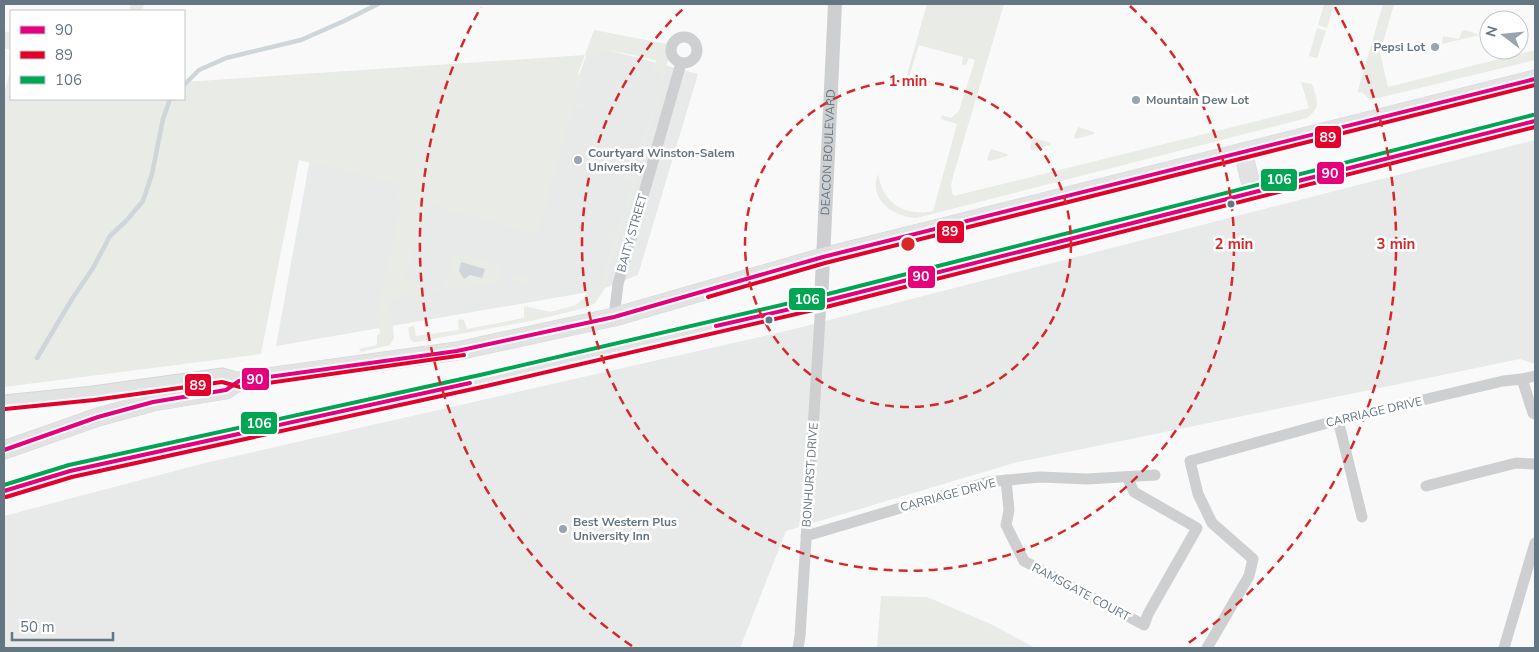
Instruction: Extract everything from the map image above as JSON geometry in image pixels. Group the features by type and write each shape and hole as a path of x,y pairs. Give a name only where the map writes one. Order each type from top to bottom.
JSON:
{"main road":[{"path":"4,403 93,394 223,376 239,381 457,351 614,317 823,257 1535,79"},
{"path":"4,491 70,471 481,381 821,302 1535,121"},
{"path":"1243,152 1253,193"},
{"path":"4,450 98,417 153,402 226,390 239,381"}],"street":[{"name":"DEACON BOULEVARD","path":"821,302 835,4"},
{"name":"BAITY STREET","path":"614,317 618,284 681,63"},
{"name":"BONHURST DRIVE","path":"798,648 821,302"},
{"name":"CARRIAGE DRIVE","path":"1207,648 1249,576 1253,559 1212,522 1198,494 1190,461 1338,420 1535,376"},
{"path":"1522,379 1535,414"},
{"path":"1338,420 1362,517"},
{"path":"1426,486 1516,463 1535,464"},
{"name":"CARRIAGE DRIVE","path":"806,536 988,482 1040,476 1087,479 1155,475"},
{"name":"RAMSGATE COURT","path":"1006,480 1009,510 1006,526 1024,561 1144,625 1148,614 1197,528 1134,492 1127,477"},
{"path":"1504,648 1535,543"}],"shaded area":[{"path":"131,4 144,4 142,10 129,10"},
{"path":"927,4 1004,4 954,173 951,185 954,196 1309,108 1301,82 1312,84 1317,98 1315,110 1307,118 917,218 908,217 892,210 880,199 876,183 878,174 885,193 896,206 913,212 933,211 957,124 941,119 942,115 951,118 959,111 975,60 969,58 966,65 964,65 962,64 963,57 919,45 908,81 916,86 913,88 904,85"},
{"path":"1324,4 1334,4 1327,28 1318,25"},
{"path":"1383,4 1394,4 1380,53 1388,87 1495,60 1529,60 1529,52 1535,50 1535,60 1370,100 1362,92 1358,93"},
{"path":"1317,28 1326,31 1317,58 1309,56"},
{"path":"594,30 672,45 641,161 627,160 626,158 629,155 638,157 662,74 652,70 656,60 600,48 598,57 585,55"},
{"path":"1465,30 1479,35 1442,44 1443,36 1459,39 1462,31"},
{"path":"4,31 10,33 10,50 4,48"},
{"path":"590,45 698,74 638,275 600,290 276,346 311,153 533,204"},
{"path":"585,55 578,74 583,73 575,100 585,106 584,109 574,106 537,235 428,204 406,279 422,285 422,289 430,291 430,293 390,300 394,338 390,345 361,352 359,349 377,345 377,335 380,334 378,317 376,317 402,199 396,197 400,185 299,160 261,354 4,387 4,94 10,73 10,100 185,100 185,82"},
{"path":"609,78 633,85 631,88 621,86 613,112 610,111 618,84 608,80"},
{"path":"1078,127 1094,132 1094,134 1075,139"},
{"path":"1035,138 1051,143 1051,145 1032,150 1030,148"},
{"path":"1535,140 1535,364 1520,359 1014,463 786,531 740,648 4,648 4,516 205,463 790,330"},
{"path":"991,149 1008,156 989,161 987,159"},
{"path":"626,174 635,178 636,183 604,290 595,303 585,308 531,321 416,342 410,339 408,328 412,326 414,326 416,336 459,330 459,319 464,320 467,329 524,318 524,306 550,312 576,305 584,298 590,286 600,289 614,240 604,236 607,232 617,234 632,182 622,178"},
{"path":"454,252 501,266 499,273 502,274 499,283 433,292 431,287 443,290"},
{"path":"461,262 485,269 482,278 470,275 464,279 459,271"},
{"path":"524,274 534,277 532,284 511,281 512,276 522,278"},
{"path":"881,596 927,597 993,625 1035,648 877,648"}],"waterway":[{"path":"185,84 199,70 226,58 301,40 378,4"},
{"path":"37,358 93,268 110,236 143,201 152,174 163,119 170,100"}],"transit line":[{"name":"90","path":"4,450 98,417 153,402 226,390 239,381 457,351 614,317 823,257 1535,79"},
{"name":"89","path":"708,297 825,263 1535,85"},
{"name":"106","path":"4,485 69,465 480,375 820,296 1533,115"},
{"name":"90","path":"716,326 821,302 1535,121"},
{"name":"89","path":"6,497 72,477 482,387 822,308 1535,127"},
{"name":"89","path":"5,409 94,400 222,382 240,387 464,355"},
{"name":"90","path":"4,491 70,471 470,383"}],"place":[{"name":"Pepsi Lot","path":"1435,47"},
{"name":"Mountain Dew Lot","path":"1136,100"},
{"name":"Courtyard Winston-Salem University","path":"578,160"},
{"name":"Best Western Plus University Inn","path":"563,529"}]}
